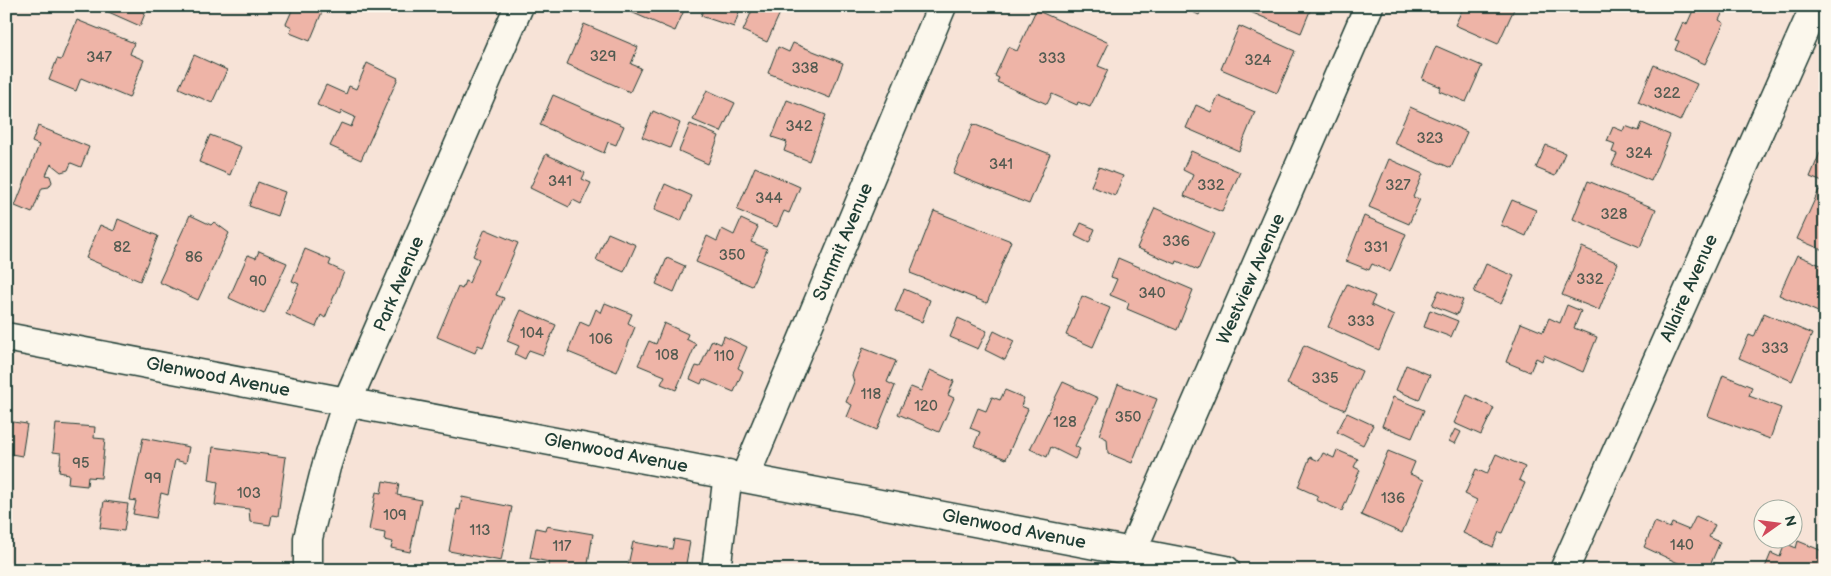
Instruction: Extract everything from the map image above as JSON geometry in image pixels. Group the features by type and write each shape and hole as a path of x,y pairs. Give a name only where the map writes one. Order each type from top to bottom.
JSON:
{"street":[{"name":"Park Avenue","path":"308,570 308,538 326,467 347,402 519,6"},
{"name":"Summit Avenue","path":"716,570 736,476 942,6"},
{"name":"Westview Avenue","path":"1132,551 1369,6"},
{"name":"Allaire Avenue","path":"1564,570 1815,6"},
{"name":"Glenwood Avenue","path":"6,337 1226,570"}],"building":[{"path":"95,6 148,6 140,26"},
{"path":"294,6 308,6 322,12 310,41 290,33 292,27 286,24"},
{"path":"617,6 686,6 675,31"},
{"path":"704,6 741,6 734,27 701,16"},
{"path":"754,6 765,6 780,13 767,42 743,31"},
{"path":"1180,6 1203,6 1199,15"},
{"path":"1236,6 1312,6 1301,33"},
{"path":"1464,6 1507,6 1514,9 1498,44 1455,25"},
{"path":"1695,6 1715,6 1724,10 1719,20 1724,23 1705,64 1675,50 1679,41 1675,40 1683,22 1687,24"},
{"path":"1036,10 1109,43 1098,66 1108,70 1090,107 1078,102 1077,105 1052,94 1047,104 997,82 999,78 995,76 1008,47 1017,51"},
{"path":"77,20 134,43 130,54 144,60 129,98 81,78 76,91 49,80 57,59 61,60"},
{"path":"584,24 638,47 631,64 641,68 630,92 567,64"},
{"path":"1239,26 1295,51 1277,93 1221,69"},
{"path":"793,43 843,63 830,98 768,73 778,47 789,52"},
{"path":"1436,46 1482,66 1466,102 1439,91 1441,87 1422,79"},
{"path":"194,55 227,70 212,103 179,88"},
{"path":"367,63 398,78 361,160 330,146 341,123 351,127 355,117 342,111 340,115 317,105 326,85 346,94 349,86 356,89"},
{"path":"1654,65 1697,84 1680,121 1638,102"},
{"path":"707,90 735,103 721,132 693,120"},
{"path":"553,95 624,126 616,145 608,142 604,153 540,125"},
{"path":"1218,96 1255,112 1239,151 1186,128 1196,105 1211,112"},
{"path":"787,100 826,115 809,161 784,151 787,142 772,137"},
{"path":"1410,107 1467,132 1451,168 1394,143"},
{"path":"653,111 680,123 670,148 642,137"},
{"path":"1642,123 1670,135 1651,181 1612,165 1617,154 1612,152 1615,144 1607,141 1613,127 1623,131 1625,126 1639,131"},
{"path":"690,124 719,136 708,164 679,151"},
{"path":"973,124 1050,154 1029,204 953,174"},
{"path":"38,126 89,147 81,167 71,163 68,170 61,172 51,164 46,175 50,176 52,182 49,187 42,188 32,213 15,206 39,145 32,142"},
{"path":"210,135 241,147 230,175 199,162"},
{"path":"1825,141 1825,183 1810,177"},
{"path":"1546,145 1565,153 1555,176 1536,168"},
{"path":"1191,151 1240,172 1222,212 1184,196 1193,175 1183,170"},
{"path":"546,154 585,173 582,179 591,183 581,204 573,200 569,207 530,188"},
{"path":"1389,159 1423,174 1413,197 1420,199 1409,224 1369,207"},
{"path":"755,167 800,187 789,213 784,211 777,227 737,210"},
{"path":"1099,167 1123,176 1115,196 1091,186"},
{"path":"1588,181 1656,209 1640,247 1573,219"},
{"path":"258,182 285,192 277,216 249,206"},
{"path":"665,184 692,196 681,221 654,210"},
{"path":"1819,190 1825,192 1825,251 1797,239"},
{"path":"1512,200 1536,210 1526,236 1501,225"},
{"path":"1155,208 1214,234 1198,270 1177,261 1176,264 1137,248"},
{"path":"934,211 1011,241 987,303 910,273"},
{"path":"190,215 211,225 214,222 229,233 198,300 159,282"},
{"path":"1364,216 1406,234 1390,272 1372,264 1369,270 1346,261"},
{"path":"118,219 158,236 140,281 86,258 100,225 114,231"},
{"path":"741,219 758,227 751,242 767,249 752,286 696,262 707,236 717,241 722,229 734,235"},
{"path":"1081,223 1095,229 1089,243 1075,236"},
{"path":"485,229 518,243 496,295 504,298 483,347 478,345 475,353 437,337 458,287 462,289 465,281 469,283 479,259 473,256"},
{"path":"608,233 636,245 624,272 596,260"},
{"path":"1582,247 1618,263 1599,310 1562,295"},
{"path":"305,249 331,260 329,265 344,272 325,318 321,315 316,327 286,314 299,284 292,281"},
{"path":"259,251 287,263 264,314 229,298 248,255 256,258"},
{"path":"1797,255 1825,267 1825,315 1779,295"},
{"path":"667,258 685,266 674,292 656,284"},
{"path":"1118,258 1193,290 1177,330 1127,309 1129,303 1110,295 1117,279 1111,277"},
{"path":"1486,264 1514,276 1501,304 1474,292"},
{"path":"1347,284 1375,296 1371,305 1394,316 1379,350 1328,327"},
{"path":"904,289 930,300 922,322 895,311"},
{"path":"1439,290 1463,300 1457,315 1432,305"},
{"path":"1082,296 1110,308 1093,347 1066,335"},
{"path":"605,303 632,314 628,323 635,327 617,372 568,352 580,322 589,326 596,309 601,313"},
{"path":"1567,305 1581,311 1574,328 1597,337 1583,372 1544,355 1542,361 1536,358 1530,372 1506,362 1521,323 1543,332 1549,318 1560,323"},
{"path":"521,310 556,325 543,355 529,350 525,359 515,354 519,346 507,341"},
{"path":"1430,310 1458,321 1451,337 1424,327"},
{"path":"1764,313 1812,334 1792,381 1739,358 1749,335 1754,337"},
{"path":"958,318 987,331 978,349 950,337"},
{"path":"664,323 688,334 686,339 696,344 676,390 661,384 665,376 638,365 649,341 656,344"},
{"path":"994,331 1014,341 1005,360 985,350"},
{"path":"724,336 747,347 738,368 743,371 734,392 703,379 701,384 690,379 696,366 700,367 712,340 721,344"},
{"path":"1304,345 1362,371 1345,410 1287,384"},
{"path":"863,348 896,361 887,382 895,386 877,430 847,417 852,405 846,402 854,382 852,375"},
{"path":"1406,365 1430,375 1419,400 1396,390"},
{"path":"930,370 954,381 948,395 954,398 939,432 898,414 911,387 921,391"},
{"path":"1723,375 1752,387 1749,396 1781,408 1770,439 1708,416"},
{"path":"1063,382 1098,398 1075,446 1080,449 1075,459 1051,447 1047,457 1030,449"},
{"path":"1118,384 1157,399 1132,463 1108,453 1107,439 1099,435"},
{"path":"1005,390 1024,398 1021,406 1028,409 1006,459 974,446 980,432 970,428 978,408 986,411 992,397 1000,400"},
{"path":"1467,395 1494,408 1481,435 1454,423"},
{"path":"1393,397 1424,410 1412,438 1382,426"},
{"path":"1347,413 1373,425 1363,445 1337,432"},
{"path":"6,421 27,424 22,456 6,453"},
{"path":"56,424 95,427 94,438 105,439 101,478 88,477 87,486 68,484 69,474 59,472 61,453 53,452"},
{"path":"1455,429 1461,432 1455,444 1449,441"},
{"path":"143,438 189,447 186,463 175,460 168,495 161,493 156,518 133,514 136,501 130,500"},
{"path":"213,447 286,457 278,516 272,515 270,525 250,522 249,509 215,505 218,482 209,480"},
{"path":"1337,450 1358,459 1354,467 1360,470 1342,511 1316,500 1318,496 1298,487 1310,457 1319,461 1323,453 1334,458"},
{"path":"1388,451 1415,462 1410,474 1424,480 1402,533 1361,515"},
{"path":"1496,454 1525,467 1519,480 1525,483 1503,533 1499,532 1493,547 1463,533 1477,500 1465,494 1476,469 1487,474"},
{"path":"383,481 399,484 397,495 421,500 410,552 391,548 393,542 384,540 385,533 369,530 376,492 381,493"},
{"path":"462,497 512,507 501,561 449,551 457,509 460,510"},
{"path":"104,501 128,504 124,531 100,528"},
{"path":"1696,516 1715,525 1709,537 1720,542 1708,570 1693,570 1644,547 1655,522 1670,528 1672,523 1689,530"},
{"path":"546,526 593,534 587,570 548,570 549,562 530,558 536,528 545,530"},
{"path":"674,539 690,542 685,569 627,570 633,542 672,549"},
{"path":"1804,543 1825,552 1818,570 1764,570 1771,553 1780,557 1783,548 1804,548"}]}
